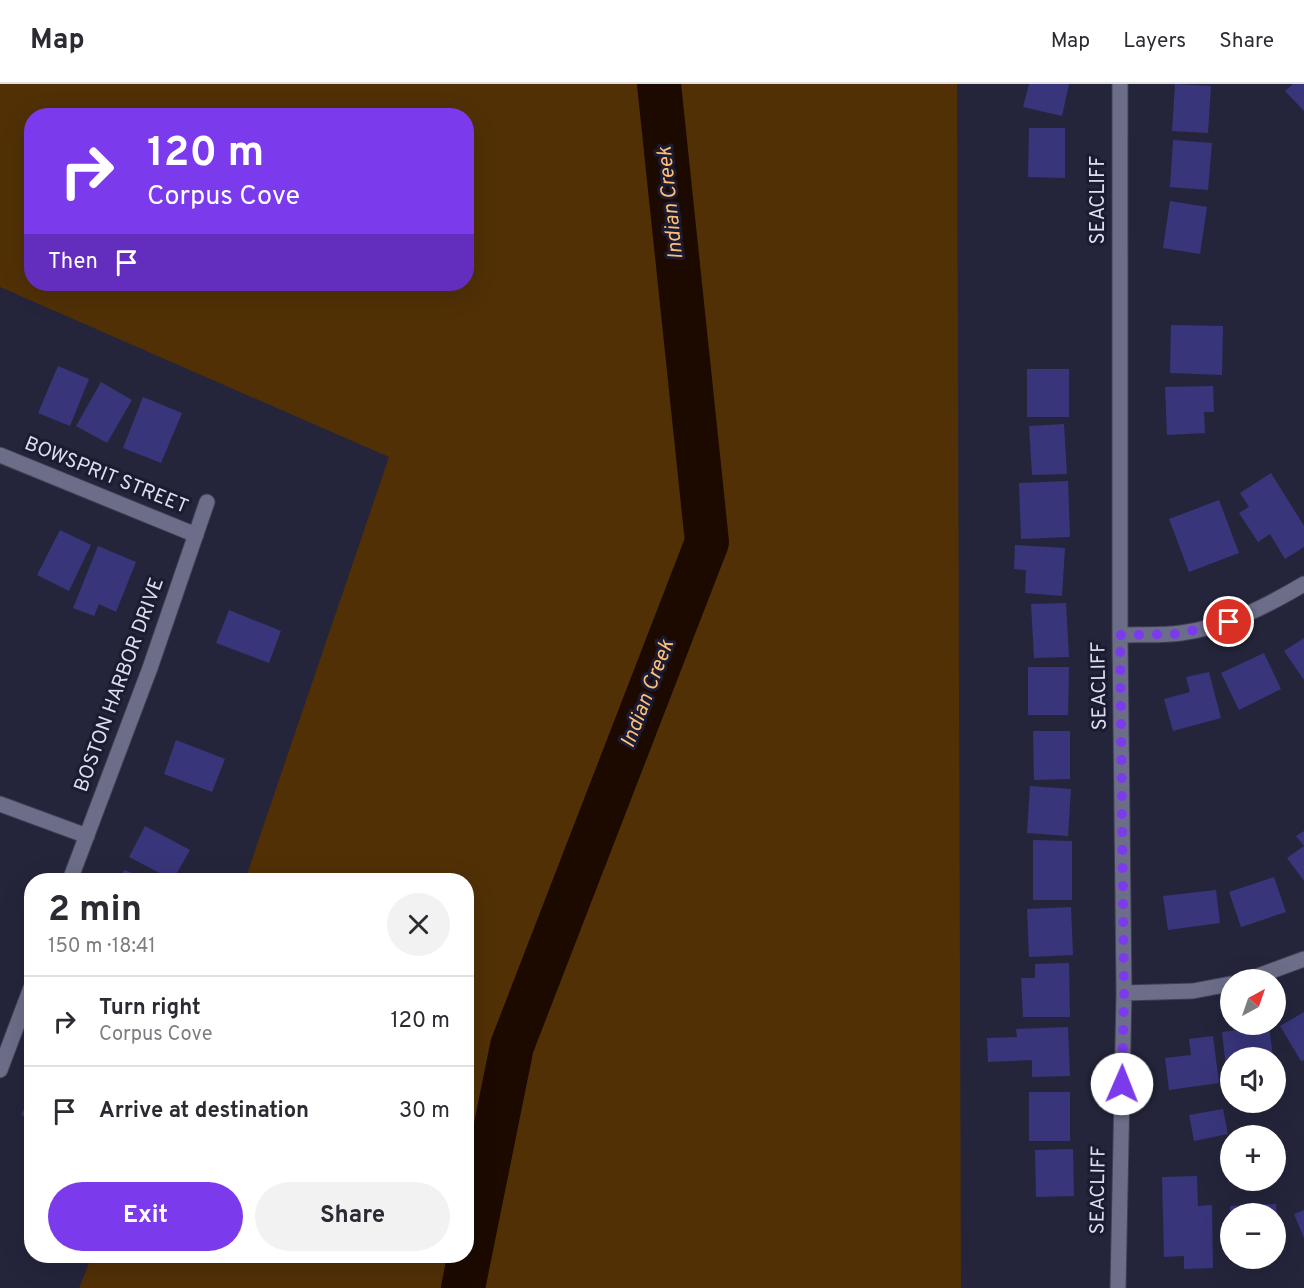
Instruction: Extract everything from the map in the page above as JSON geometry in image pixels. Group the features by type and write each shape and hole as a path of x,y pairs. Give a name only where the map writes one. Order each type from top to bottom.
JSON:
{"street":[{"name":"SEACLIFF","path":"1118,1288 1124,993 1120,635 1120,84"},
{"name":"BOWSPRIT STREET","path":"0,456 196,535"},
{"name":"BOSTON HARBOR DRIVE","path":"73,873 150,668 207,502"},
{"path":"1120,635 1178,634 1212,627 1254,612 1304,584"},
{"path":"0,804 87,836"},
{"path":"1278,969 1304,960"},
{"path":"1124,993 1193,991 1220,986"},
{"path":"0,1071 24,1006"}],"shaded area":[{"path":"0,84 957,84 961,1288 79,1288 89,1263 474,1263 474,873 247,873 389,457 0,287"}],"building":[{"path":"1029,84 1069,84 1062,116 1023,107"},
{"path":"1175,84 1211,86 1208,133 1172,131"},
{"path":"1293,84 1304,84 1304,111 1285,91"},
{"path":"1029,128 1065,128 1065,178 1028,177"},
{"path":"1173,140 1212,143 1208,190 1170,187"},
{"path":"1170,201 1207,207 1200,254 1163,248"},
{"path":"1171,325 1223,326 1222,375 1170,373"},
{"path":"58,366 89,379 70,426 38,413"},
{"path":"1027,369 1069,369 1069,417 1027,417"},
{"path":"101,382 132,400 107,443 76,426"},
{"path":"1213,386 1214,412 1204,412 1205,433 1167,435 1165,387"},
{"path":"143,397 182,413 161,463 123,448"},
{"path":"1064,424 1067,474 1032,475 1029,426"},
{"path":"1271,473 1304,526 1304,547 1285,559 1270,534 1258,542 1239,513 1249,507 1240,493"},
{"path":"1068,481 1070,537 1021,539 1019,483"},
{"path":"1219,500 1239,553 1189,572 1169,519"},
{"path":"60,530 91,545 69,591 37,575"},
{"path":"1015,545 1065,548 1062,596 1025,593 1026,570 1014,569"},
{"path":"98,546 136,562 116,612 99,604 94,616 73,608"},
{"path":"1066,603 1069,657 1034,658 1031,604"},
{"path":"229,610 281,631 269,663 216,643"},
{"path":"1304,638 1304,680 1284,651"},
{"path":"1264,653 1281,689 1239,710 1221,673"},
{"path":"1028,667 1069,667 1068,715 1028,715"},
{"path":"1209,672 1221,718 1173,731 1164,699 1190,692 1186,677"},
{"path":"1033,731 1070,731 1070,779 1034,780"},
{"path":"176,740 225,759 212,792 164,774"},
{"path":"1030,786 1071,789 1068,836 1027,833"},
{"path":"145,826 190,850 177,873 160,873 129,857"},
{"path":"1304,831 1304,846 1296,836"},
{"path":"1033,840 1072,841 1072,900 1033,900"},
{"path":"1304,846 1304,881 1287,858"},
{"path":"1274,877 1286,912 1241,927 1229,892"},
{"path":"1216,890 1220,923 1168,930 1163,896"},
{"path":"1071,907 1073,955 1029,957 1027,909"},
{"path":"1069,963 1070,1017 1023,1017 1021,978 1035,978 1035,964"},
{"path":"1304,1012 1304,1060 1301,1061 1285,1035 1286,1022"},
{"path":"1068,1027 1070,1076 1032,1077 1032,1060 988,1062 987,1038 1017,1037 1016,1029"},
{"path":"1222,1035 1270,1035 1272,1047 1224,1047"},
{"path":"1213,1036 1219,1083 1169,1090 1165,1058 1191,1055 1189,1039"},
{"path":"1029,1092 1070,1092 1070,1141 1029,1141"},
{"path":"1220,1110 1220,1113 1224,1113 1226,1125 1220,1125 1220,1136 1194,1141 1189,1115"},
{"path":"1073,1149 1074,1196 1036,1197 1035,1150"},
{"path":"1197,1176 1198,1206 1212,1205 1213,1268 1184,1269 1184,1256 1164,1257 1162,1177"},
{"path":"1304,1210 1304,1238 1294,1214"}],"waterway":[{"name":"Indian Creek","path":"474,1234 512,1046 707,542 659,84"},
{"name":"Indian Creek","path":"463,1288 468,1263"}],"route":[{"path":"1122,1084 1124,993 1120,635 1178,634 1229,622"}]}
